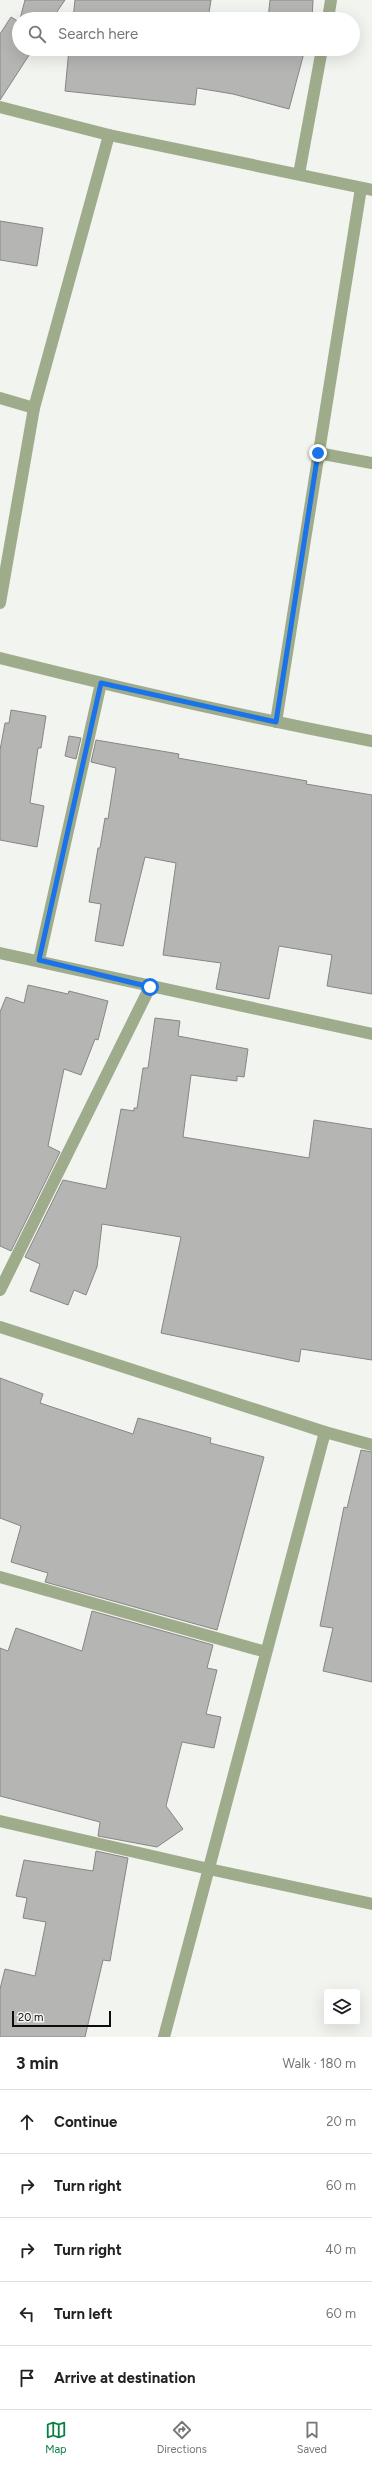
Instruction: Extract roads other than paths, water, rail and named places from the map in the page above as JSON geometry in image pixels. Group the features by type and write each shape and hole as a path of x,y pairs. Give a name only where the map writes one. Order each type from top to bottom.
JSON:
{"street":[{"path":"329,12 331,0"},
{"path":"300,174 321,56"},
{"path":"0,107 110,135 367,189 318,453 276,722"},
{"path":"0,603 34,408 110,135"},
{"path":"0,398 34,408"},
{"path":"318,453 372,463"},
{"path":"0,658 101,683 276,722 372,741"},
{"path":"39,960 101,683"},
{"path":"0,953 39,960 150,987 372,1034"},
{"path":"0,1290 150,987"},
{"path":"0,1327 325,1432 372,1445"},
{"path":"164,2037 325,1432"},
{"path":"0,1577 266,1652"},
{"path":"0,1821 209,1869 372,1904"}]}
